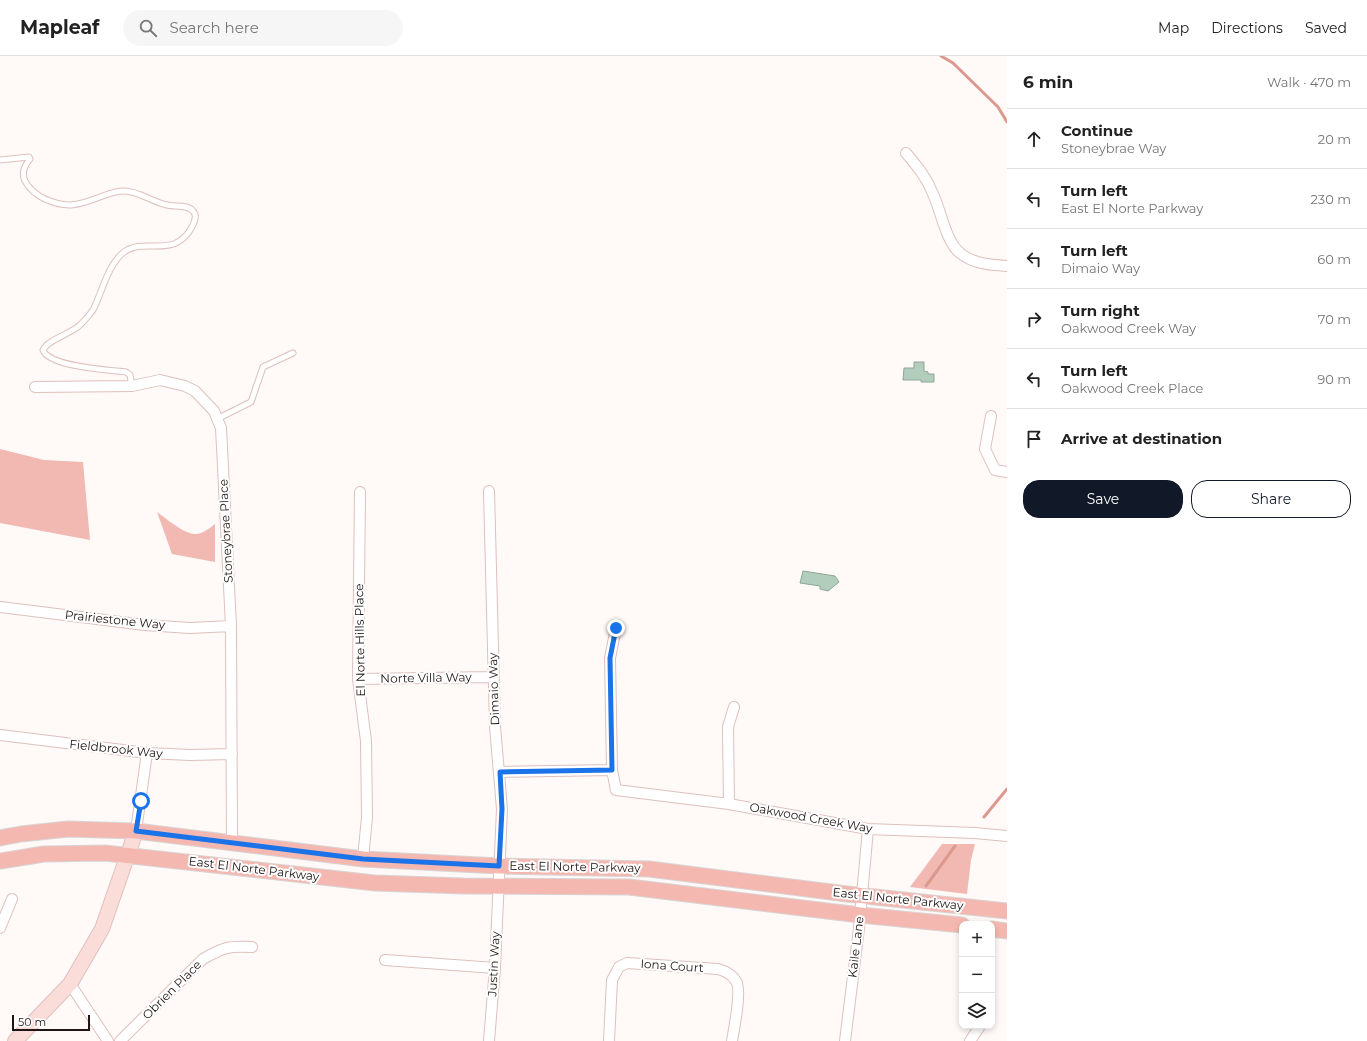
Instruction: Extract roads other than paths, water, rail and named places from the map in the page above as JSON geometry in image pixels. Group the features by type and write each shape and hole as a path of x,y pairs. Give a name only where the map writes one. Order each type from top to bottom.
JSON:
{"main road":[{"name":"East El Norte Parkway","path":"0,838 21,834 68,829 136,831 363,859 499,866 649,869 862,896 1007,911"},
{"path":"15,1041 70,984 102,929 129,855 136,831"},
{"name":"East El Norte Parkway","path":"0,861 44,854 105,853 375,883 421,885 629,887 860,916 959,925"},
{"path":"995,929 1007,931"}],"street":[{"path":"906,153 921,170 933,194 950,240 959,253 973,261 1007,266"},
{"name":"Stoneybrae Place","path":"35,387 132,386 160,380 185,386 195,392 214,411 221,428 231,626 232,843"},
{"path":"991,416 985,449 995,470 1007,472"},
{"name":"Dimaio Way","path":"489,491 494,726 500,772 502,809 498,886"},
{"name":"El Norte Hills Place","path":"360,492 358,679 366,748 367,817 363,859"},
{"name":"Prairiestone Way","path":"0,607 145,625 190,628 231,626"},
{"path":"500,772 612,770 610,658 616,628"},
{"name":"Norte Villa Way","path":"358,679 493,677"},
{"path":"729,804 728,727 734,707"},
{"name":"Fieldbrook Way","path":"0,735 147,753 190,755 232,754"},
{"path":"136,831 147,753"},
{"name":"Oakwood Creek Way","path":"612,770 616,790 729,804 868,830 975,833 1007,836"},
{"name":"Kaile Lane","path":"845,1041 860,916 868,830"},
{"name":"Justin Way","path":"489,1041 495,968 498,886"},
{"path":"0,928 12,899"},
{"name":"Obrien Place","path":"120,1041 203,959 220,950 232,946 252,947"},
{"path":"385,960 495,968"},
{"name":"Iona Court","path":"609,1041 612,980 619,968 627,963 718,969 729,973 737,981 739,990 732,1041"},
{"path":"70,984 108,1041"},
{"path":"970,1041 978,1029"}],"lane":[{"path":"0,160 29,157 30,159 24,170 24,180 37,194 59,205 81,204 113,192 125,191 135,193 166,205 188,207 196,216 195,221 184,238 177,243 155,247 134,247 123,253 110,272 93,310 79,326 50,343 43,350 47,356 64,363 126,372 130,375 132,386"},
{"path":"217,419 251,402 263,367 293,353"}],"waterway":[{"path":"941,56 953,63 998,107 1007,122"},
{"path":"984,817 1007,789"},
{"path":"926,886 955,846"}]}
